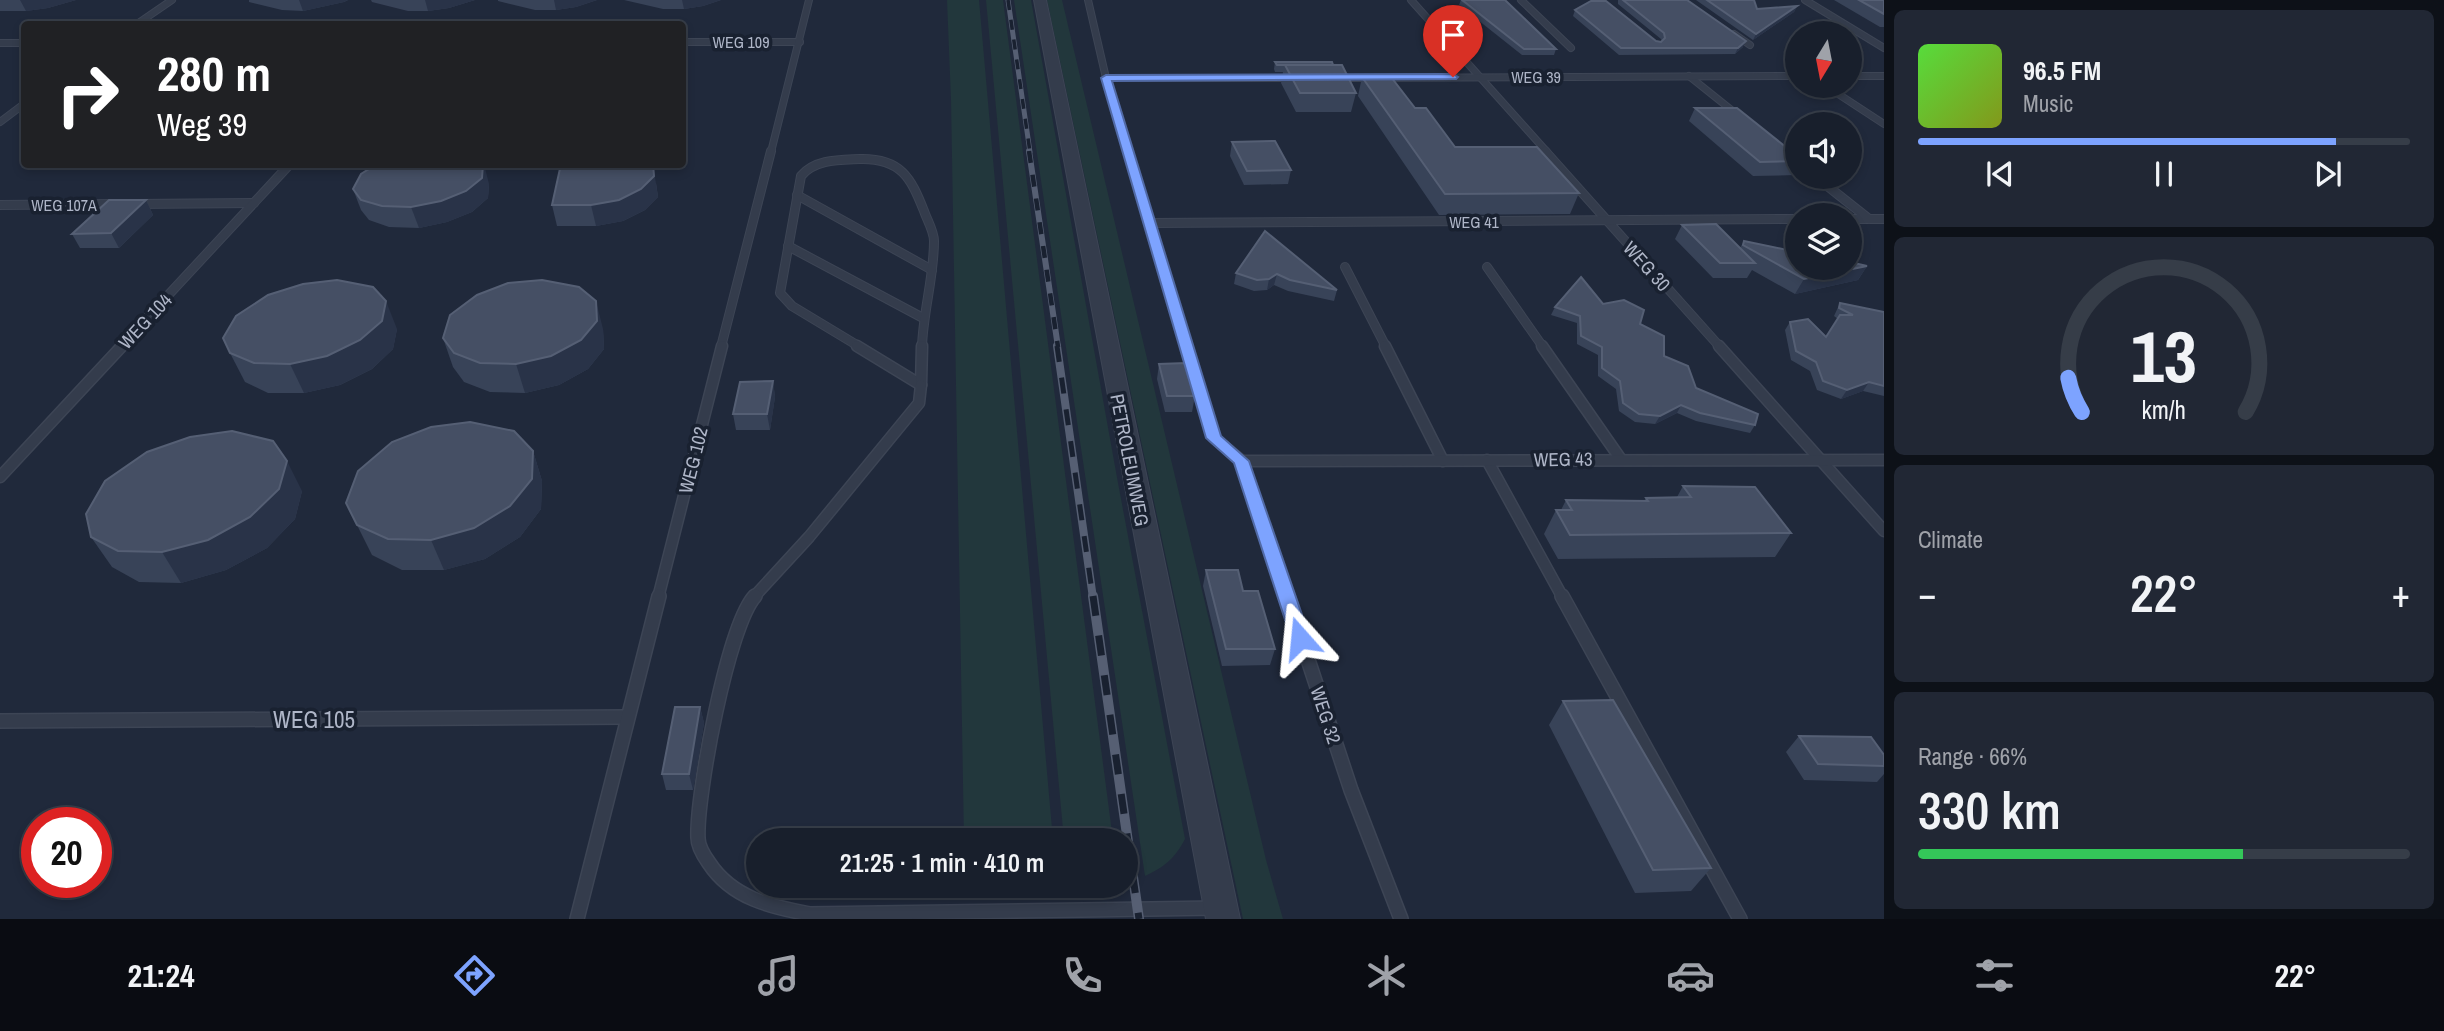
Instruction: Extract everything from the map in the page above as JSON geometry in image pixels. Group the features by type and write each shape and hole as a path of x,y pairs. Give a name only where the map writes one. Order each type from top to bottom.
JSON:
{"street":[{"name":"PETROLEUMWEG","path":"1040,0 1221,914"}],"lane":[{"path":"141,21 172,0"},
{"name":"WEG 102","path":"577,919 809,0"},
{"path":"1088,0 1106,78 1214,438 1241,461"},
{"name":"WEG 30","path":"1411,0 1884,531"},
{"path":"1521,0 1571,48"},
{"path":"1805,0 1884,48"},
{"path":"1729,30 1750,45"},
{"name":"WEG 109","path":"686,42 800,42"},
{"path":"0,43 21,43"},
{"path":"1689,76 1743,119"},
{"name":"WEG 39","path":"1328,78 1785,76"},
{"path":"1862,76 1884,76"},
{"path":"1106,78 1300,78"},
{"path":"1844,98 1884,124"},
{"path":"0,122 21,106"},
{"path":"920,385 780,293 801,176 807,169 828,161 852,158 877,160 902,170 913,183 934,238 932,270 923,318 920,385 919,403 809,537 747,605 736,629 720,696 699,813 698,842 708,862 725,883 749,898 778,908 810,914 1221,914"},
{"name":"WEG 104","path":"0,477 286,168"},
{"path":"1831,189 1869,219"},
{"path":"797,195 932,270"},
{"name":"WEG 107A","path":"0,205 254,203"},
{"name":"WEG 41","path":"1151,223 1785,219"},
{"path":"1862,219 1884,219"},
{"path":"788,246 923,318"},
{"path":"1345,267 1443,461"},
{"path":"1487,267 1620,458"},
{"name":"WEG 43","path":"1241,461 1620,458 1884,460"},
{"path":"1487,460 1740,919"},
{"name":"WEG 32","path":"1241,461 1351,790 1401,919"},
{"name":"WEG 105","path":"0,721 627,718"}],"green space":[{"path":"947,0 979,0 1052,828 964,828"},
{"path":"986,0 1003,0 1111,828 1063,828"},
{"path":"1014,0 1031,0 1185,839 1169,861 1145,876"},
{"path":"1047,0 1062,0 1266,860 1283,919 1243,919"}],"building":[{"path":"1462,0 1505,0 1556,49 1524,49"},
{"path":"1623,0 1687,0 1746,41 1738,48 1621,48 1575,10 1591,1 1606,1 1656,41 1661,42 1665,38 1664,33"},
{"path":"1707,0 1754,0 1757,9 1797,6 1756,34"},
{"path":"1859,0 1884,0 1884,14"},
{"path":"1275,62 1332,62 1333,65 1277,65"},
{"path":"1285,65 1342,65 1356,93 1300,93"},
{"path":"1362,77 1391,77 1415,108 1426,108 1455,147 1537,147 1579,193 1445,194"},
{"path":"1695,108 1737,108 1785,146 1785,161 1760,162"},
{"path":"1275,141 1291,170 1247,171 1232,142"},
{"path":"371,168 483,168 482,178 466,191 441,201 411,207 382,206 361,200 353,189 361,174"},
{"path":"560,168 653,168 654,176 641,189 619,200 591,205 552,205"},
{"path":"109,200 146,200 111,233 72,234"},
{"path":"1716,224 1755,263 1720,263 1682,225"},
{"path":"1265,231 1337,290 1290,280 1277,274 1269,279 1257,280 1236,273"},
{"path":"1744,241 1785,250 1785,268 1743,245"},
{"path":"1581,277 1603,304 1624,300 1644,310 1640,324 1664,336 1664,356 1688,366 1696,388 1758,414 1755,425 1700,413 1681,405 1660,416 1639,414 1623,403 1620,381 1602,368 1602,347 1581,336 1580,316 1555,307"},
{"path":"337,280 373,287 386,301 382,321 360,340 327,356 290,364 254,363 230,353 223,338 236,316 268,295 303,284"},
{"path":"542,280 579,287 596,301 597,321 581,340 551,356 516,364 480,363 454,353 443,338 450,315 477,295 508,283"},
{"path":"1840,303 1884,312 1884,386 1869,382 1847,390 1823,381 1816,362 1796,351 1790,322 1808,319 1826,337 1840,315 1853,315 1839,308"},
{"path":"1186,363 1195,396 1167,396 1159,364"},
{"path":"773,381 767,414 733,414 740,382"},
{"path":"470,422 514,431 533,451 532,479 510,506 474,528 431,540 388,539 357,525 346,503 358,471 392,442 431,427"},
{"path":"232,431 273,441 287,461 279,489 250,517 208,540 162,552 118,551 91,537 86,514 105,481 147,452 190,437"},
{"path":"1683,486 1755,487 1791,533 1570,535 1556,510 1572,510 1566,500 1648,501 1646,498 1691,497"},
{"path":"1206,570 1238,570 1243,591 1258,591 1275,649 1226,649"},
{"path":"1613,700 1711,868 1653,870 1563,701"},
{"path":"675,707 700,707 689,774 662,774"},
{"path":"1799,736 1871,737 1884,755 1884,766 1818,764"}],"railway":[{"path":"1008,0 1030,152"},
{"path":"1029,151 1058,347"},
{"path":"1057,346 1093,598"},
{"path":"1093,596 1139,919"}],"route":[{"path":"1300,638 1241,461 1214,438 1106,78 1453,77"}]}
